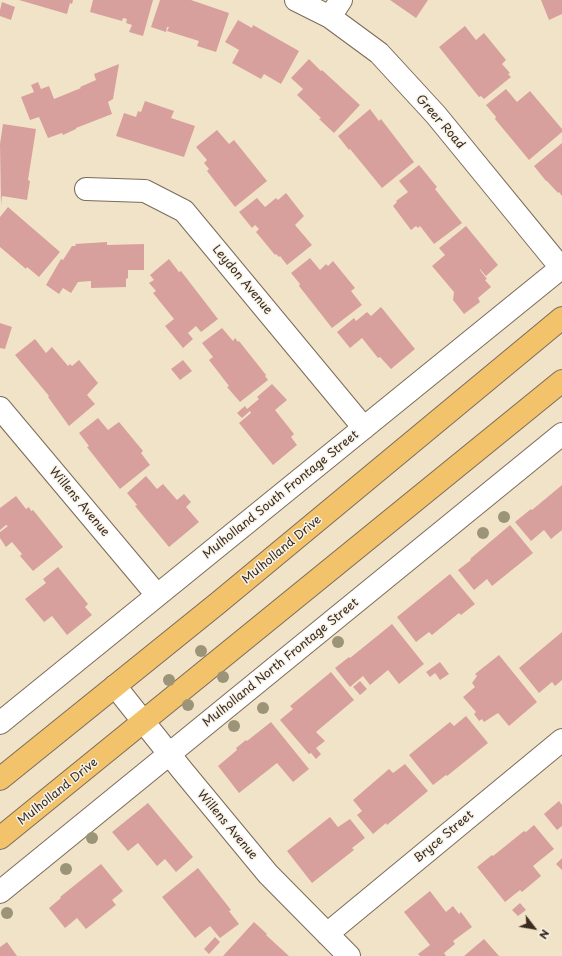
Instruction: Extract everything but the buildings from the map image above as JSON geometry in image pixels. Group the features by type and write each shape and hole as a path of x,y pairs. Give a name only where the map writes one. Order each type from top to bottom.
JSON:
{"main road":[{"name":"Mulholland Drive","path":"0,779 218,604 562,318"},
{"name":"Mulholland Drive","path":"0,838 562,381"}],"street":[{"name":"Greer Road","path":"296,0 336,9 436,115 562,268"},
{"name":"Leydon Avenue","path":"86,190 145,191 184,211 364,428"},
{"name":"Mulholland South Frontage Street","path":"0,723 562,268"},
{"name":"Willens Avenue","path":"0,408 158,595"},
{"name":"Mulholland North Frontage Street","path":"0,892 562,434"},
{"name":"Willens Avenue","path":"115,686 268,874 349,956"},
{"name":"Bryce Street","path":"327,934 562,740"}]}
